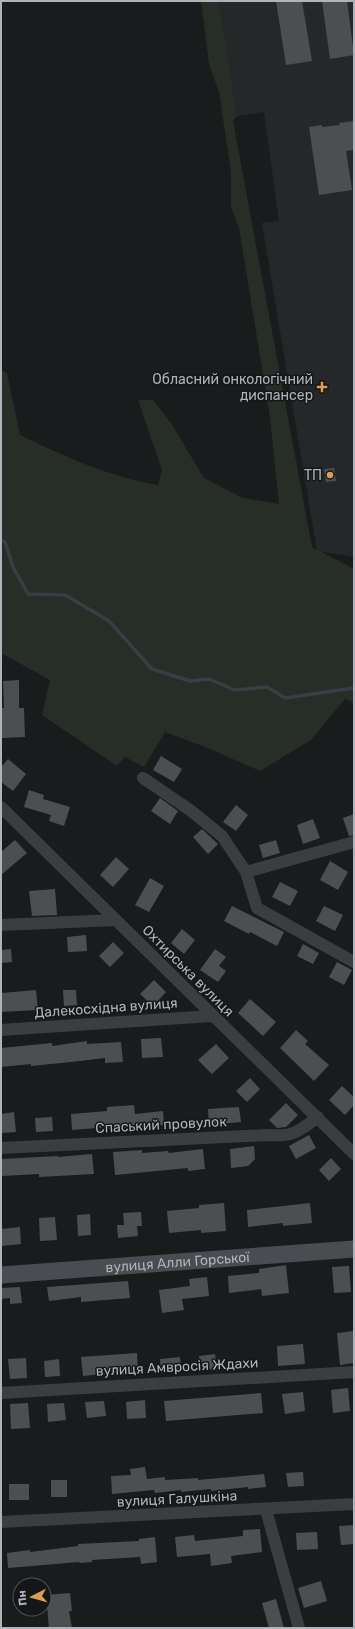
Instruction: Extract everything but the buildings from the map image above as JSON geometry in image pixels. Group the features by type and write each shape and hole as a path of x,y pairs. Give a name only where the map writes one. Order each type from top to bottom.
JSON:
{"street":[{"path":"143,778 190,810 222,836 246,872 257,908 354,962"},
{"name":"Охтирська вулиця","path":"4,813 318,1117 354,1154"},
{"path":"246,872 354,842"},
{"path":"1,926 115,920"},
{"name":"Далекосхідна вулиця","path":"1,1030 212,1016"},
{"name":"Спаський провулок","path":"1,1148 267,1134 280,1136 295,1133 318,1117"},
{"name":"вулиця Алли Горської","path":"1,1275 354,1249"},
{"name":"вулиця Амвросія Ждахи","path":"1,1393 354,1372"},
{"name":"вулиця Галушкіна","path":"1,1522 266,1510 354,1504"},
{"path":"266,1510 299,1628"}],"shaded area":[{"path":"201,1 219,1 237,116 233,121 312,547 354,569 354,703 345,699 311,740 260,771 208,748 165,732 144,767 125,757 117,766 42,715 50,680 1,653 1,370 7,373 20,435 87,465 121,476 158,485 162,470 138,400 153,400 171,423 204,478 243,498 279,504 270,417 239,228 231,207 231,172 219,92 209,64"},
{"name":"Обласний онкологічний диспансер","path":"219,1 354,1 354,557 317,551 262,223 279,221 264,112 237,116"}],"waterway":[{"path":"1,540 5,542 13,567 28,594 65,595 109,621 152,669 190,681 209,679 235,690 267,687 285,698 354,688"}],"place":[{"name":"Обласний онкологічний диспансер","path":"322,387"},
{"name":"ТП","path":"330,475"}]}
